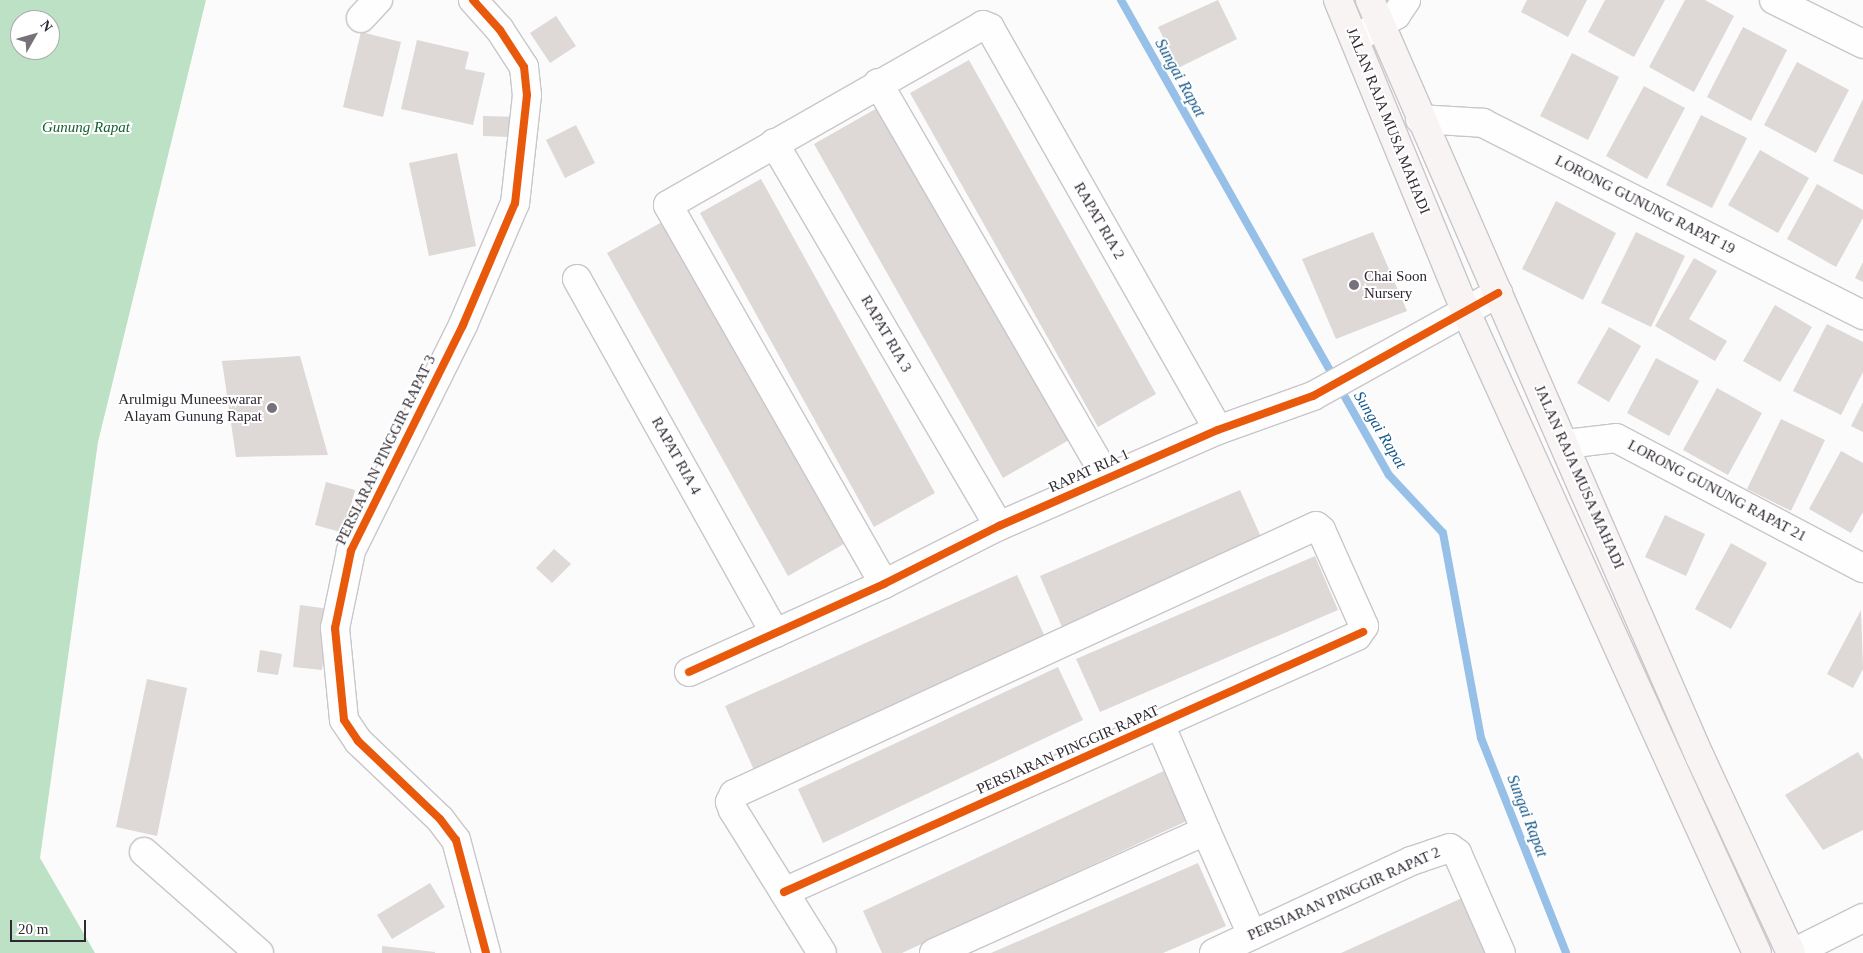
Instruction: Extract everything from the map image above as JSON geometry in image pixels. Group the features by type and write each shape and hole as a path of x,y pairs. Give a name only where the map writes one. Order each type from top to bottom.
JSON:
{"main road":[{"name":"JALAN RAJA MUSA MAHADI","path":"1338,0 1465,310 1757,953"},
{"name":"JALAN RAJA MUSA MAHADI","path":"1370,0 1420,119 1566,444 1700,757 1792,953"}],"street":[{"name":"PERSIARAN PINGGIR RAPAT 3","path":"473,0 500,30 524,66 527,95 515,203 463,325 351,552 335,628 344,720 358,741 440,819 456,840 486,953"},
{"path":"1355,39 1381,26 1396,15 1406,0"},
{"path":"1774,0 1863,44"},
{"name":"RAPAT RIA 2","path":"878,83 983,25 990,28 1218,430"},
{"path":"884,584 668,205 878,83 1107,478"},
{"name":"LORONG GUNUNG RAPAT 19","path":"1420,119 1483,123 1863,315"},
{"name":"RAPAT RIA 3","path":"774,143 999,526"},
{"name":"RAPAT RIA 4","path":"576,279 775,634"},
{"name":"RAPAT RIA 1","path":"689,672 884,584 999,526 1107,478 1218,430 1313,396 1365,369 1465,310 1498,293"},
{"name":"LORONG GUNUNG RAPAT 21","path":"1566,444 1616,438 1863,568"},
{"name":"PERSIARAN PINGGIR RAPAT","path":"1316,526 1324,535 1360,618 1363,632 1160,724 784,892 733,810 730,797 749,786 1316,526"},
{"path":"1160,724 1252,935"},
{"path":"934,953 1206,831"},
{"name":"PERSIARAN PINGGIR RAPAT 2","path":"1214,953 1411,861 1450,848 1457,854 1501,953"},
{"path":"144,852 259,953"},
{"path":"784,892 822,953"},
{"path":"1792,953 1863,918"}],"green space":[{"name":"Gunung Rapat","path":"0,0 206,0 98,442 40,858 95,953 0,953"}],"building":[{"path":"1218,0 1237,39 1178,68 1158,27"},
{"path":"1527,0 1587,0 1568,37 1521,12"},
{"path":"1605,0 1665,0 1634,57 1588,32"},
{"path":"1685,0 1705,0 1734,16 1694,92 1649,67"},
{"path":"556,16 576,46 550,63 530,33"},
{"path":"1743,27 1787,50 1751,121 1707,97"},
{"path":"361,32 401,42 383,117 343,107"},
{"path":"417,40 469,52 465,69 485,73 473,125 401,109"},
{"path":"1572,53 1619,77 1588,140 1540,116"},
{"path":"969,60 1156,394 1098,427 910,93"},
{"path":"1797,62 1849,90 1816,153 1764,125"},
{"path":"1644,86 1685,108 1647,179 1606,156"},
{"path":"1863,99 1863,175 1833,161"},
{"path":"879,107 1069,440 1003,478 814,144"},
{"path":"1701,115 1747,138 1712,208 1666,185"},
{"path":"483,116 514,117 513,137 483,136"},
{"path":"576,125 595,163 565,178 546,140"},
{"path":"1760,150 1809,178 1778,233 1728,205"},
{"path":"457,153 476,246 429,256 409,163"},
{"path":"761,179 935,493 874,527 700,213"},
{"path":"1817,184 1863,210 1863,218 1836,267 1787,239"},
{"path":"1556,201 1616,233 1583,300 1522,269"},
{"path":"669,218 849,541 788,576 607,253"},
{"name":"Chai Soon Nursery","path":"1373,232 1407,311 1336,339 1302,259"},
{"path":"1636,232 1685,256 1651,327 1601,303"},
{"path":"1694,258 1717,271 1689,319 1727,341 1715,361 1655,326"},
{"path":"1863,262 1863,282 1855,278"},
{"path":"1775,305 1812,327 1780,382 1743,361"},
{"path":"1827,324 1863,342 1863,372 1841,415 1793,391"},
{"path":"1609,327 1641,346 1609,402 1577,383"},
{"name":"Arulmigu Muneeswarar Alayam Gunung Rapat","path":"300,356 328,455 236,457 222,361"},
{"path":"1656,358 1699,381 1669,436 1627,413"},
{"path":"1717,388 1762,413 1728,475 1683,450"},
{"path":"1863,402 1863,432 1851,426"},
{"path":"1781,419 1825,440 1791,511 1747,489"},
{"path":"1841,451 1863,463 1863,512 1851,533 1809,509"},
{"path":"326,482 355,490 344,533 315,525"},
{"path":"1240,490 1266,548 1065,634 1040,576"},
{"path":"1665,515 1705,534 1686,576 1645,557"},
{"path":"1731,543 1767,563 1731,629 1695,609"},
{"path":"554,549 571,564 552,583 536,568"},
{"path":"1315,556 1338,610 1100,712 1076,659"},
{"path":"1017,575 1046,639 754,770 725,706"},
{"path":"300,605 329,609 322,670 293,667"},
{"path":"1861,610 1863,669 1853,688 1827,674"},
{"path":"260,650 282,654 278,675 257,672"},
{"path":"1058,667 1083,720 823,843 798,789"},
{"path":"147,679 187,688 157,836 116,827"},
{"path":"1858,752 1863,760 1863,830 1823,850 1785,795"},
{"path":"1168,769 1191,819 902,953 882,953 863,911"},
{"path":"1198,863 1226,926 1163,953 991,953"},
{"path":"430,883 445,907 392,939 377,915"},
{"path":"1462,898 1487,953 1341,953"},
{"path":"382,946 435,952 435,953 382,953"}],"waterway":[{"name":"Sungai Rapat","path":"1121,0 1389,475 1443,533 1481,738 1566,953"}],"cycle path":[{"path":"473,0 500,30 524,67 527,95 515,203 463,325 351,551 335,628 344,720 358,741 440,819 456,840 486,953"},
{"path":"689,672 884,584 999,526 1218,430 1313,396 1498,293"},
{"path":"784,892 1363,632"}],"place":[{"name":"Chai Soon Nursery","path":"1354,285"},
{"name":"Arulmigu Muneeswarar Alayam Gunung Rapat","path":"272,408"}]}
